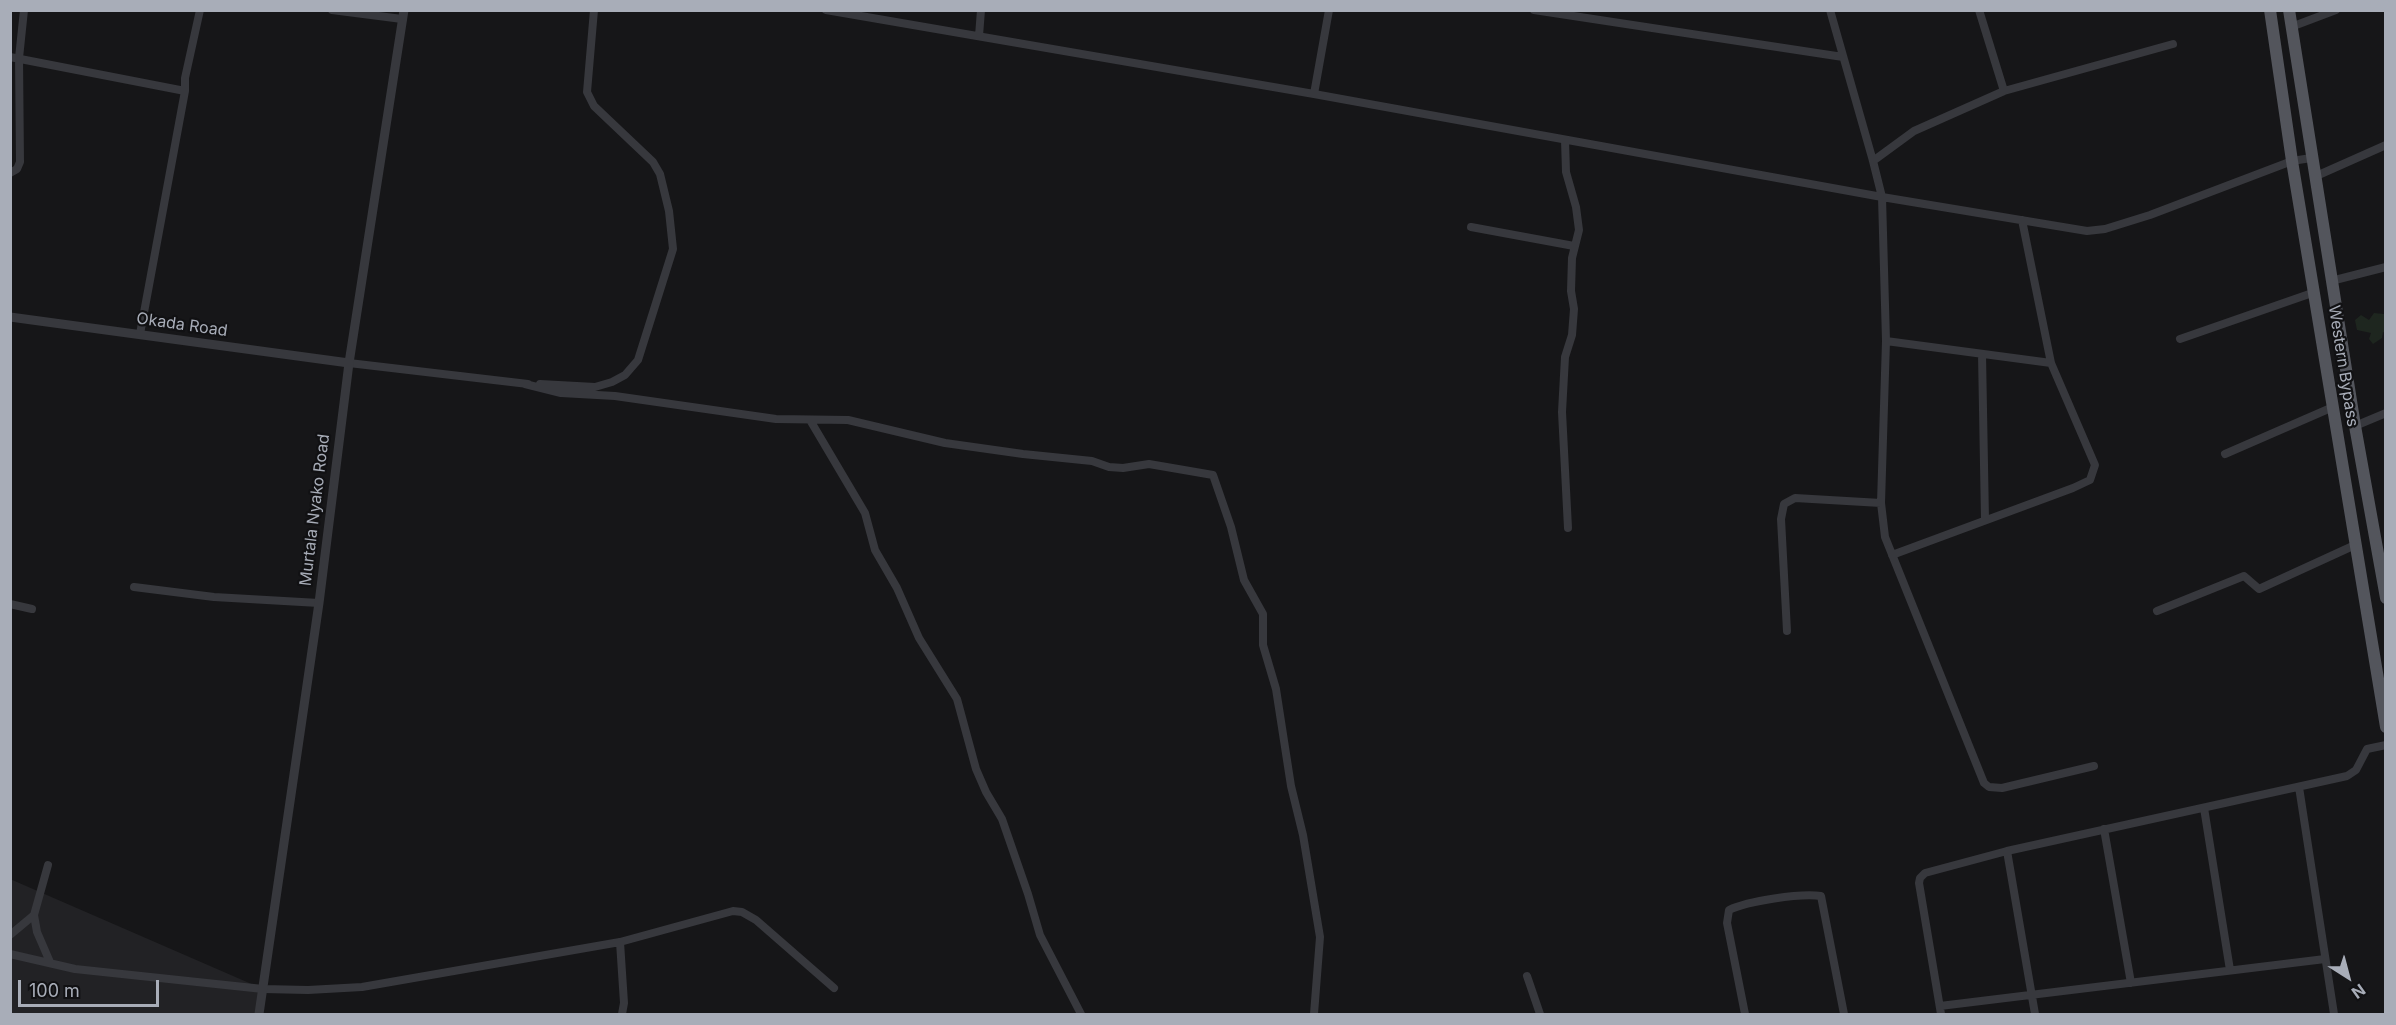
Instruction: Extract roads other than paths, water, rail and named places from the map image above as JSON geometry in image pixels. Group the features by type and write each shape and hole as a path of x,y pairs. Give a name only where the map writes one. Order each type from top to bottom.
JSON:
{"main road":[{"name":"Western Bypass","path":"2270,10 2292,161 2385,727"},
{"name":"Western Bypass","path":"2289,10 2314,177 2385,598"}],"street":[{"path":"10,173 17,169 20,162 15,57 24,10"},
{"path":"140,334 186,91 185,78 200,10"},
{"path":"332,10 403,15"},
{"path":"349,363 525,384 595,387 625,375 638,360 673,249 669,211 660,174 653,162 594,106 587,92 594,10"},
{"path":"826,10 1314,94 1881,197 2087,231 2105,229 2150,215 2292,161 2311,158"},
{"path":"980,36 981,10"},
{"path":"1314,94 1329,10"},
{"path":"1534,10 1843,57"},
{"path":"1830,10 1881,197 1886,341 1881,503 1885,537 1984,783 1989,787 2002,788 2094,766"},
{"path":"1979,10 2004,91"},
{"path":"2291,27 2336,10"},
{"name":"Murtala Nyako Road","path":"259,1014 319,603 349,363 403,15"},
{"path":"1873,161 1914,131 2004,91 2173,44"},
{"path":"15,57 186,91"},
{"path":"1565,140 1566,172 1576,207 1579,230 1574,246 1571,291 1574,309 1572,335 1565,357 1562,412 1568,528"},
{"path":"2314,177 2385,146"},
{"path":"1892,555 2090,480 2095,465 2087,452 2051,363 2022,220"},
{"path":"1471,227 1574,246"},
{"path":"2331,281 2385,267"},
{"path":"2180,339 2315,292"},
{"name":"Okada Road","path":"10,317 349,363"},
{"path":"1886,341 2051,363"},
{"path":"1982,354 1985,520"},
{"path":"525,384 561,393 615,396 776,419 848,420 945,443 1092,461 1109,467 1149,464 1213,475 1231,527 1244,580 1263,614 1263,645 1276,689 1291,786 1303,835 1320,937 1314,1014"},
{"path":"2225,454 2333,407"},
{"path":"2355,426 2385,413"},
{"path":"810,420 865,513 875,550 897,588 919,638 957,699 976,769 1002,819 1040,935 1081,1014"},
{"path":"1787,631 1781,519 1784,504 1795,498 1881,503"},
{"path":"2157,611 2244,576 2259,589 2355,545"},
{"path":"134,587 214,597 319,603"},
{"path":"10,604 32,609"},
{"path":"2325,959 2031,995 1941,1010 1919,883 1924,873 1932,870 2007,851 2347,776 2356,770 2367,749 2385,745"},
{"path":"2299,787 2334,1014"},
{"path":"2204,808 2230,970"},
{"path":"2104,829 2131,982"},
{"path":"2007,851 2035,1014"},
{"path":"48,865 34,915 37,932 50,962"},
{"path":"1745,1014 1727,923 1729,910 1740,905 1807,894 1821,896 1844,1014"},
{"path":"10,954 75,969 263,989 308,990 362,987 620,942 733,911 742,912 756,920 834,988"},
{"path":"10,935 34,915"},
{"path":"620,942 624,1003 622,1014"},
{"path":"1527,975 1540,1014"}]}
